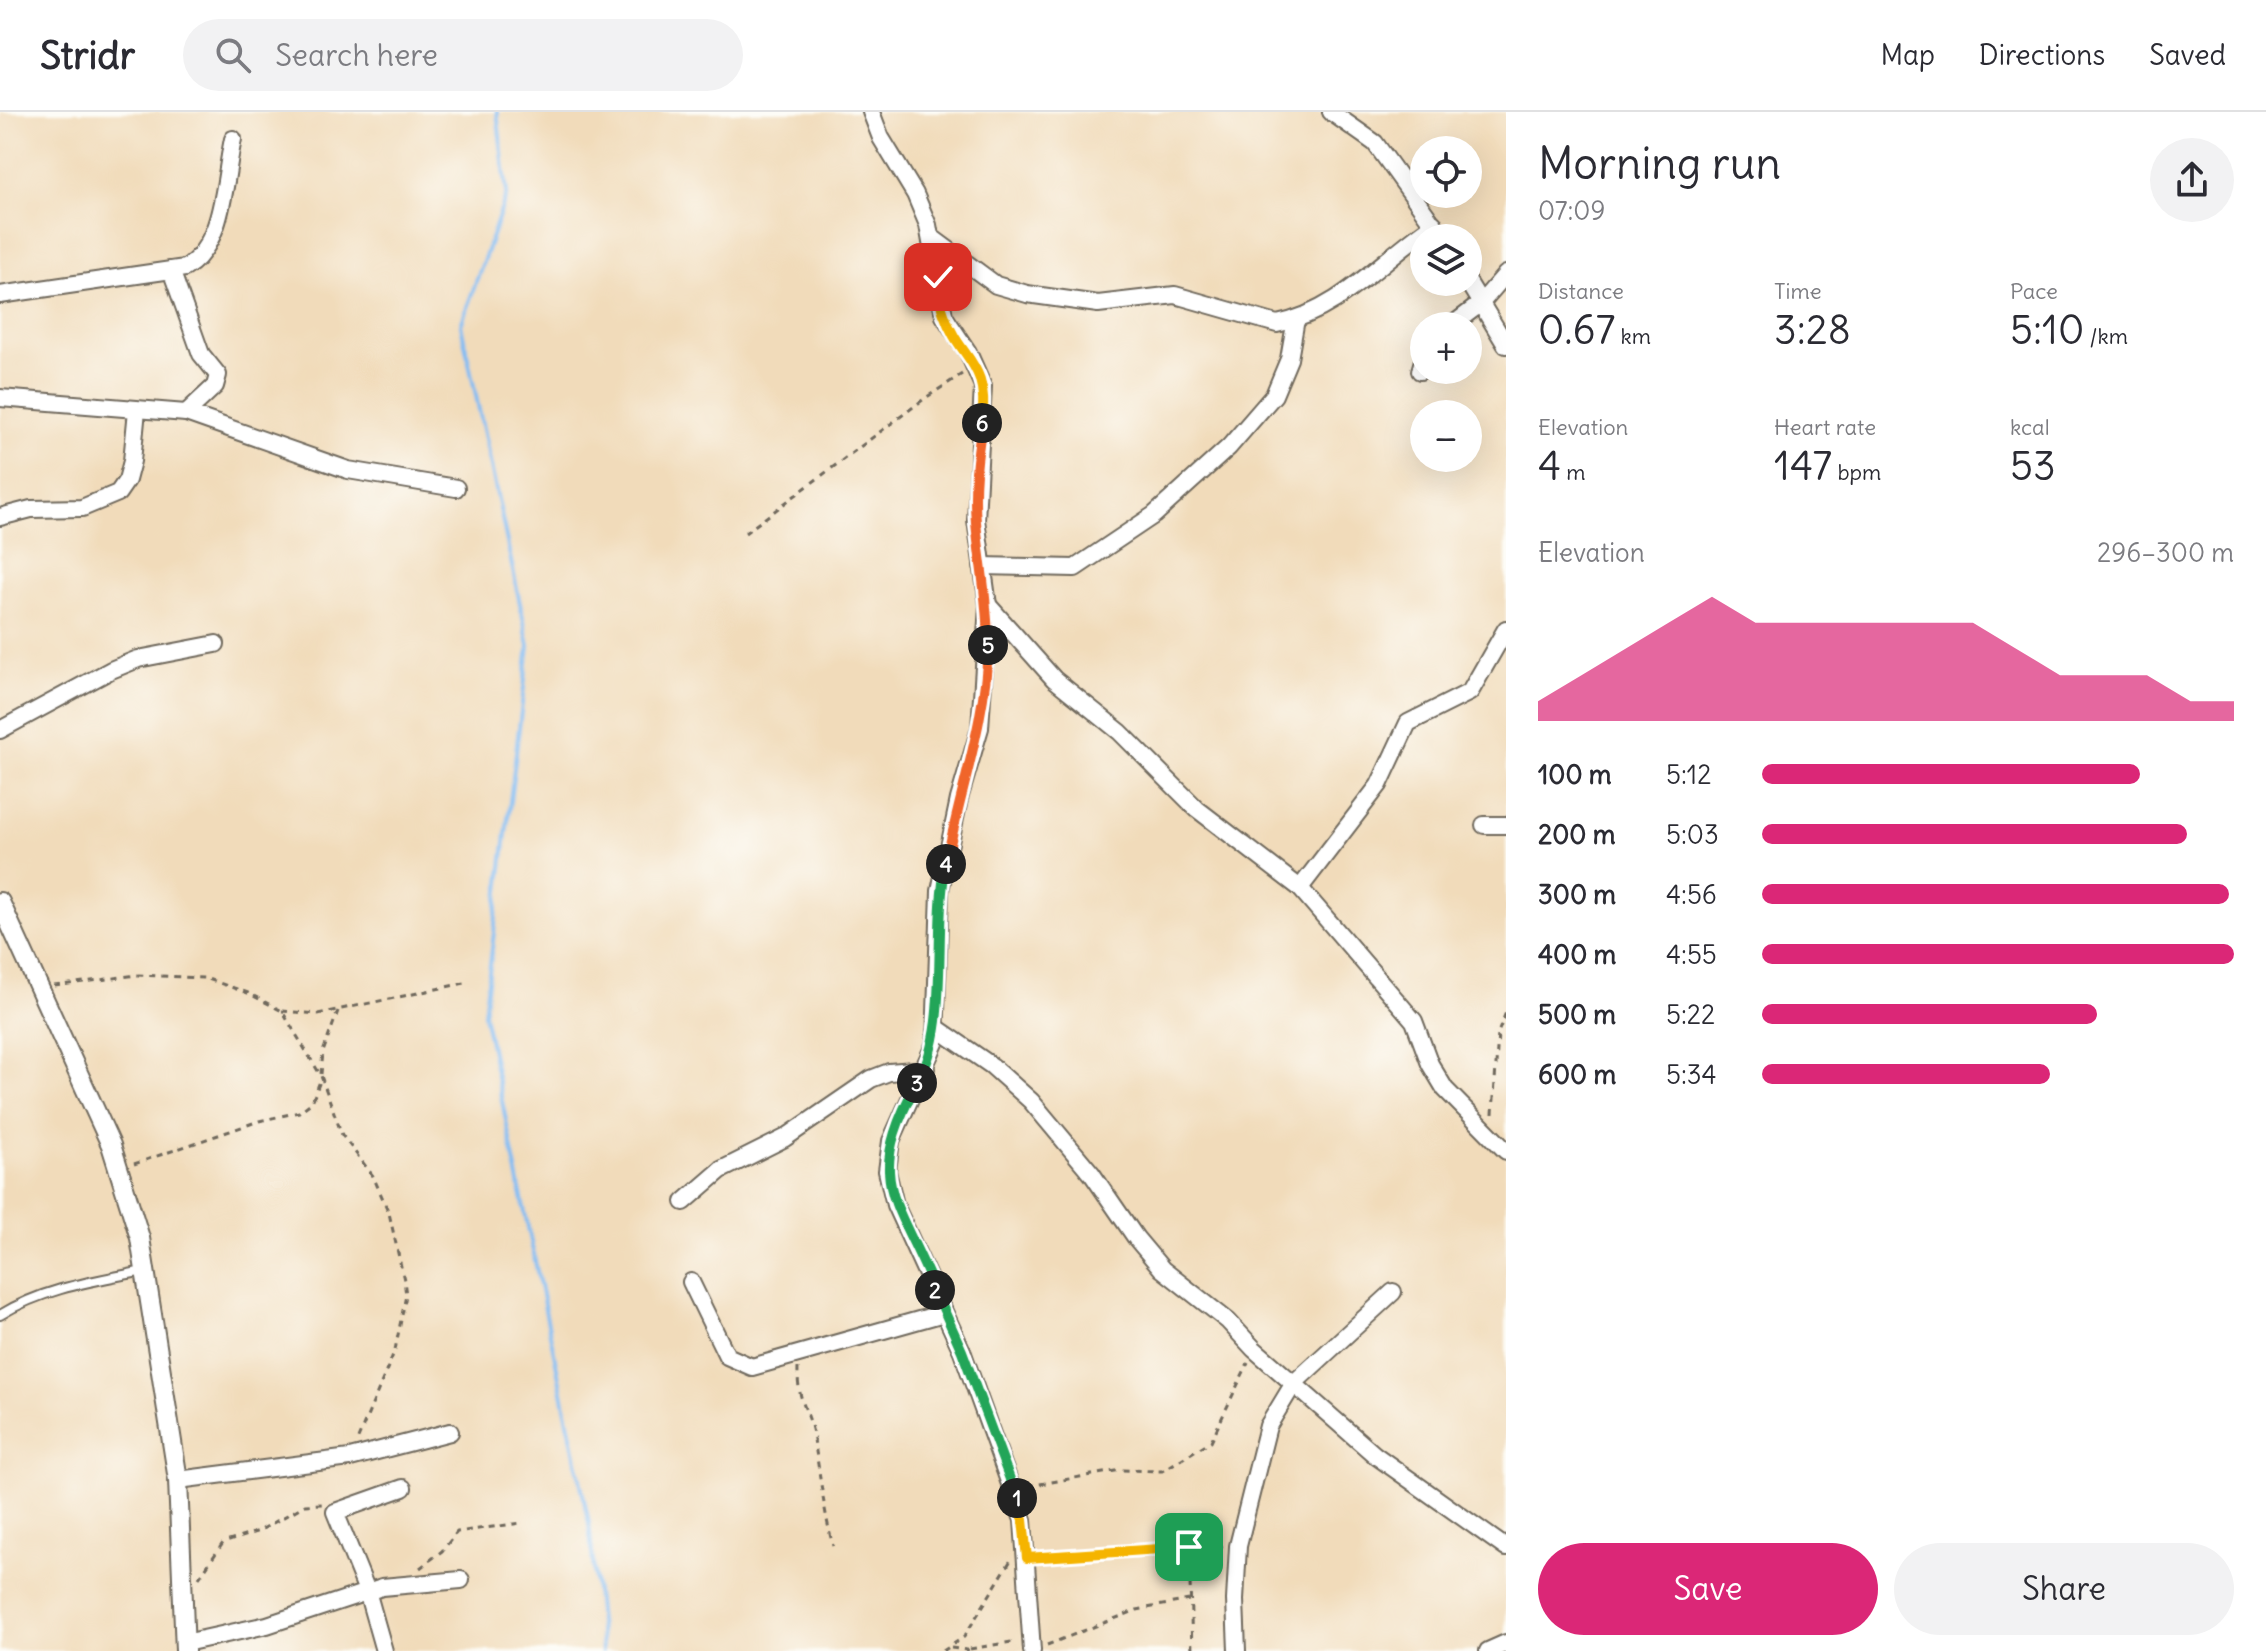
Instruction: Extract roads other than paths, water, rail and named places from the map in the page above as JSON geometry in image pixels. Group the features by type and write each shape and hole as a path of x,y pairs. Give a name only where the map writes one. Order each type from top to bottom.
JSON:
{"street":[{"path":"871,112 881,138 915,194 931,237 944,316 975,366 983,386 984,407 975,488 988,605 985,694 980,728 959,799 940,891 937,1028 926,1069 891,1141 887,1171 895,1205 920,1253 962,1351 1013,1488 1025,1536 1032,1647"},
{"path":"1331,112 1375,143 1433,224"},
{"path":"0,295 185,268 199,259 208,247 233,139"},
{"path":"931,237 996,285 1027,294 1098,304 1175,295 1265,323 1296,319 1353,290 1410,241"},
{"path":"171,270 201,354 218,375 215,386 186,413"},
{"path":"1469,312 1506,274"},
{"path":"1476,296 1506,345"},
{"path":"982,566 1075,568 1154,515 1229,447 1274,395 1289,359 1296,319"},
{"path":"0,398 186,413 348,470 456,488"},
{"path":"0,517 31,509 82,508 118,493 127,480 132,461 137,410"},
{"path":"988,605 1054,679 1120,732 1197,809 1300,888 1414,1021 1430,1064 1445,1089 1506,1151"},
{"path":"1300,888 1379,785 1408,723 1470,692 1506,629"},
{"path":"0,730 125,664 216,644"},
{"path":"1484,825 1506,825"},
{"path":"0,902 81,1075 120,1170 145,1271 178,1480 185,1647 267,1625 367,1591 403,1584 461,1580"},
{"path":"937,1028 992,1066 1031,1101 1092,1174 1136,1238 1162,1269 1228,1321 1254,1349 1375,1455 1506,1548"},
{"path":"684,1202 721,1170 785,1138 871,1079 889,1072 926,1069"},
{"path":"691,1282 727,1356 752,1367 944,1313"},
{"path":"1237,1651 1235,1600 1238,1546 1268,1426 1294,1383 1393,1292"},
{"path":"178,1480 347,1459 450,1432"},
{"path":"384,1651 367,1591 335,1512 337,1508 403,1488"}],"lane":[{"path":"0,1315 66,1286 145,1271"}],"waterway":[{"path":"497,112 507,193 461,325 529,646 484,1014 589,1523 602,1651"}]}
